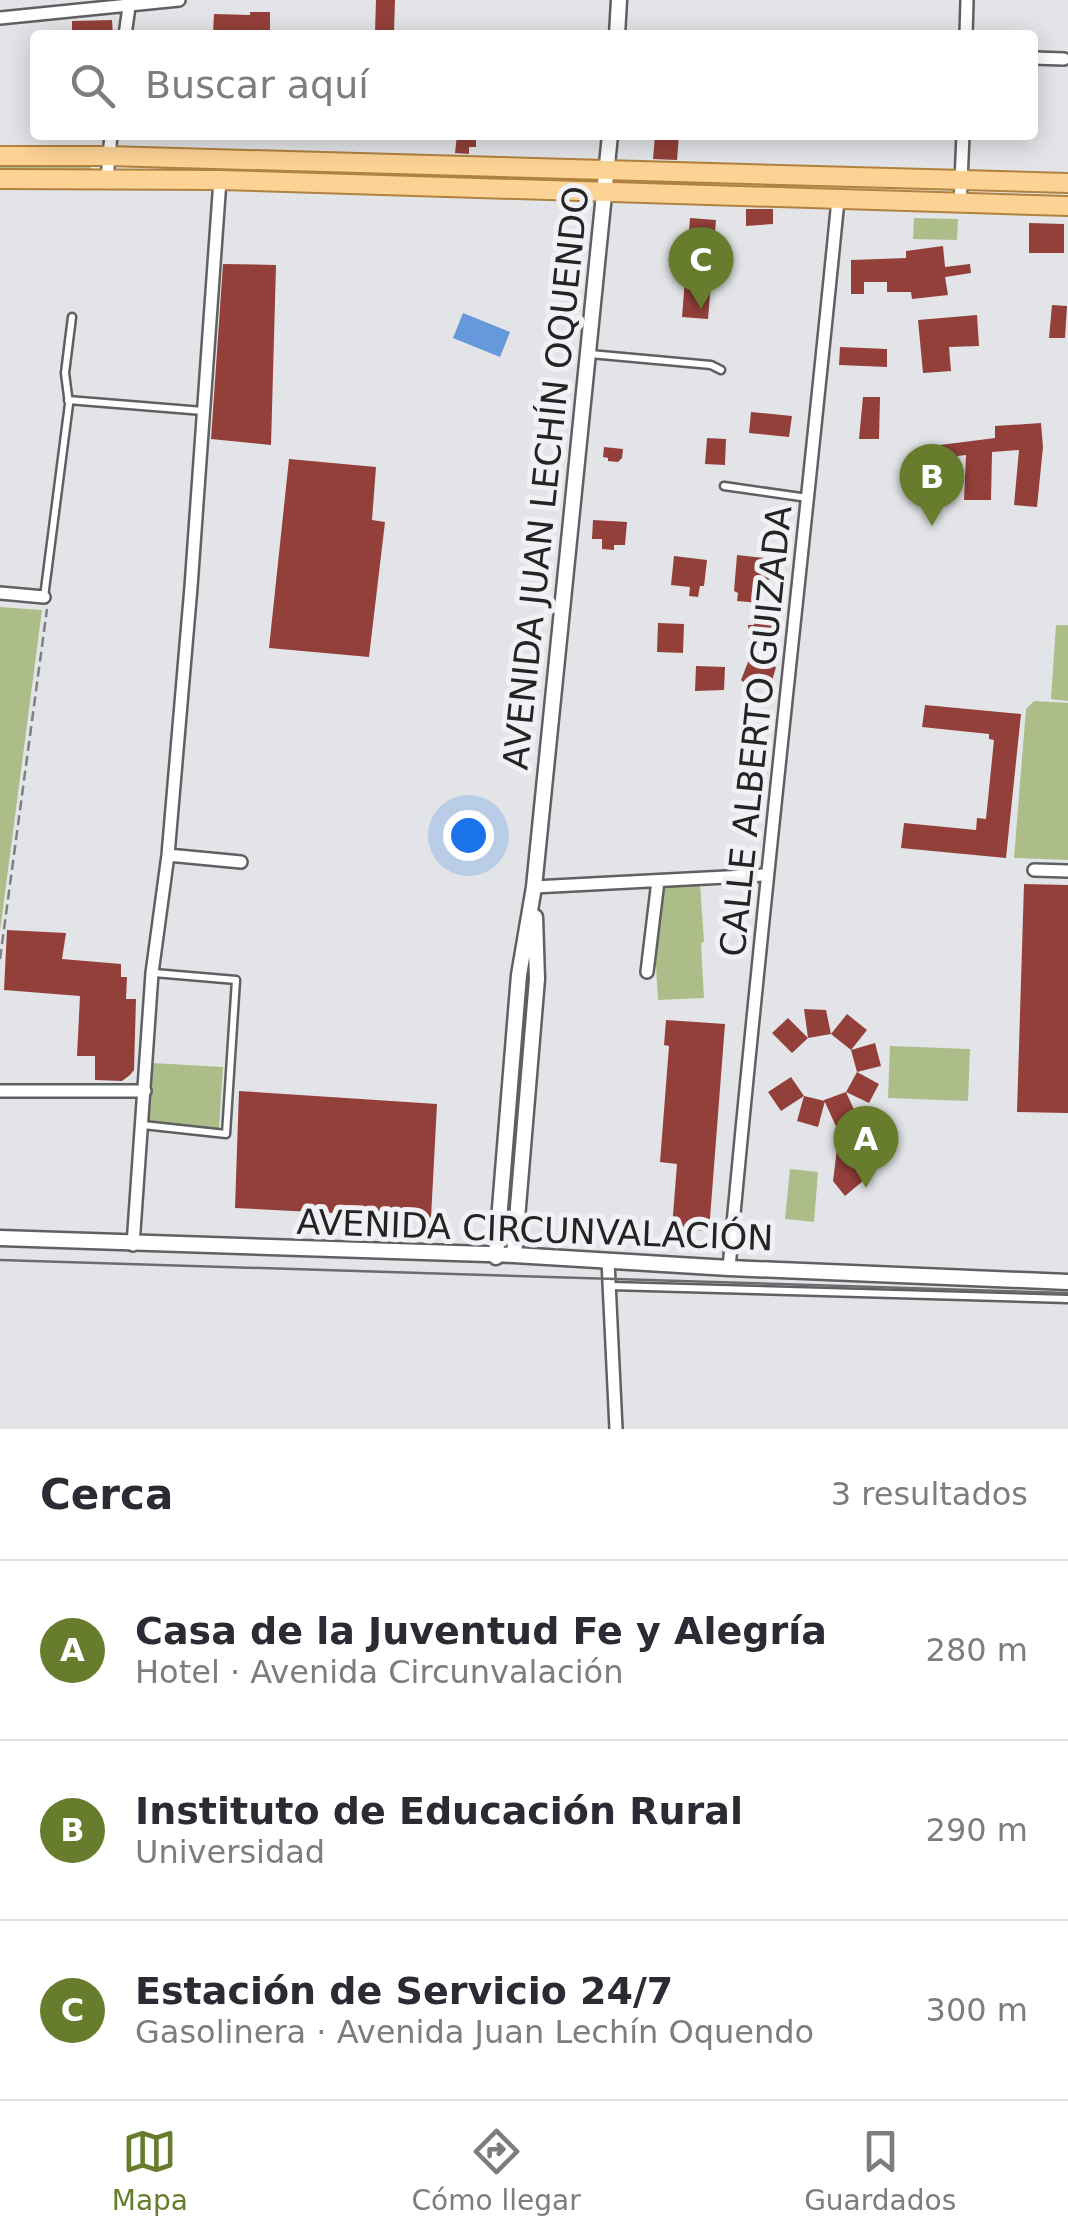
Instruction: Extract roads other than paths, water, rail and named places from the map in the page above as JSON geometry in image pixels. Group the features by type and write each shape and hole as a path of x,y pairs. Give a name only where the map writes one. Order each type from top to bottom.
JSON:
{"main road":[{"path":"0,156 1068,183"},
{"path":"320,163 320,183"},
{"path":"0,178 220,180 1068,206"}],"street":[{"path":"0,18 179,0"},
{"path":"617,30 619,0"},
{"path":"966,30 967,0"},
{"path":"126,30 130,2"},
{"path":"1038,58 1064,59"},
{"path":"107,179 110,140"},
{"name":"AVENIDA JUAN LECHÍN OQUENDO","path":"496,1257 519,975 534,887 610,140"},
{"path":"960,204 963,140"},
{"path":"133,1245 152,973 168,854 220,180"},
{"name":"CALLE ALBERTO GUIZADA","path":"729,1268 766,875 838,200"},
{"path":"0,593 44,596"},
{"path":"168,854 241,862"},
{"path":"1034,870 1068,871"},
{"path":"534,887 766,875"},
{"path":"647,972 658,880"},
{"name":"AVENIDA JUAN LECHÍN OQUENDO","path":"514,1256 537,979 534,887"},
{"path":"0,1091 144,1091"},
{"name":"AVENIDA CIRCUNVALACIÓN","path":"0,1238 514,1256 1068,1282"},
{"path":"608,1261 616,1429"}],"lane":[{"path":"44,596 68,400 65,373 72,317"},
{"path":"589,354 721,370"},
{"path":"68,400 204,411"},
{"path":"724,486 809,498"},
{"path":"143,1125 226,1134 230,1085 236,980 152,973"},
{"name":"AVENIDA CIRCUNVALACIÓN","path":"609,1286 1068,1299"}],"water":[{"path":"463,313 510,332 500,357 453,338"}],"tram line":[{"path":"0,1260 1068,1293"}],"place":[{"name":"Estación de Servicio 24/7","path":"701,309"},
{"name":"Instituto de Educación Rural","path":"932,526"},
{"name":"Casa de la Juventud Fe y Alegría","path":"866,1188"}]}
